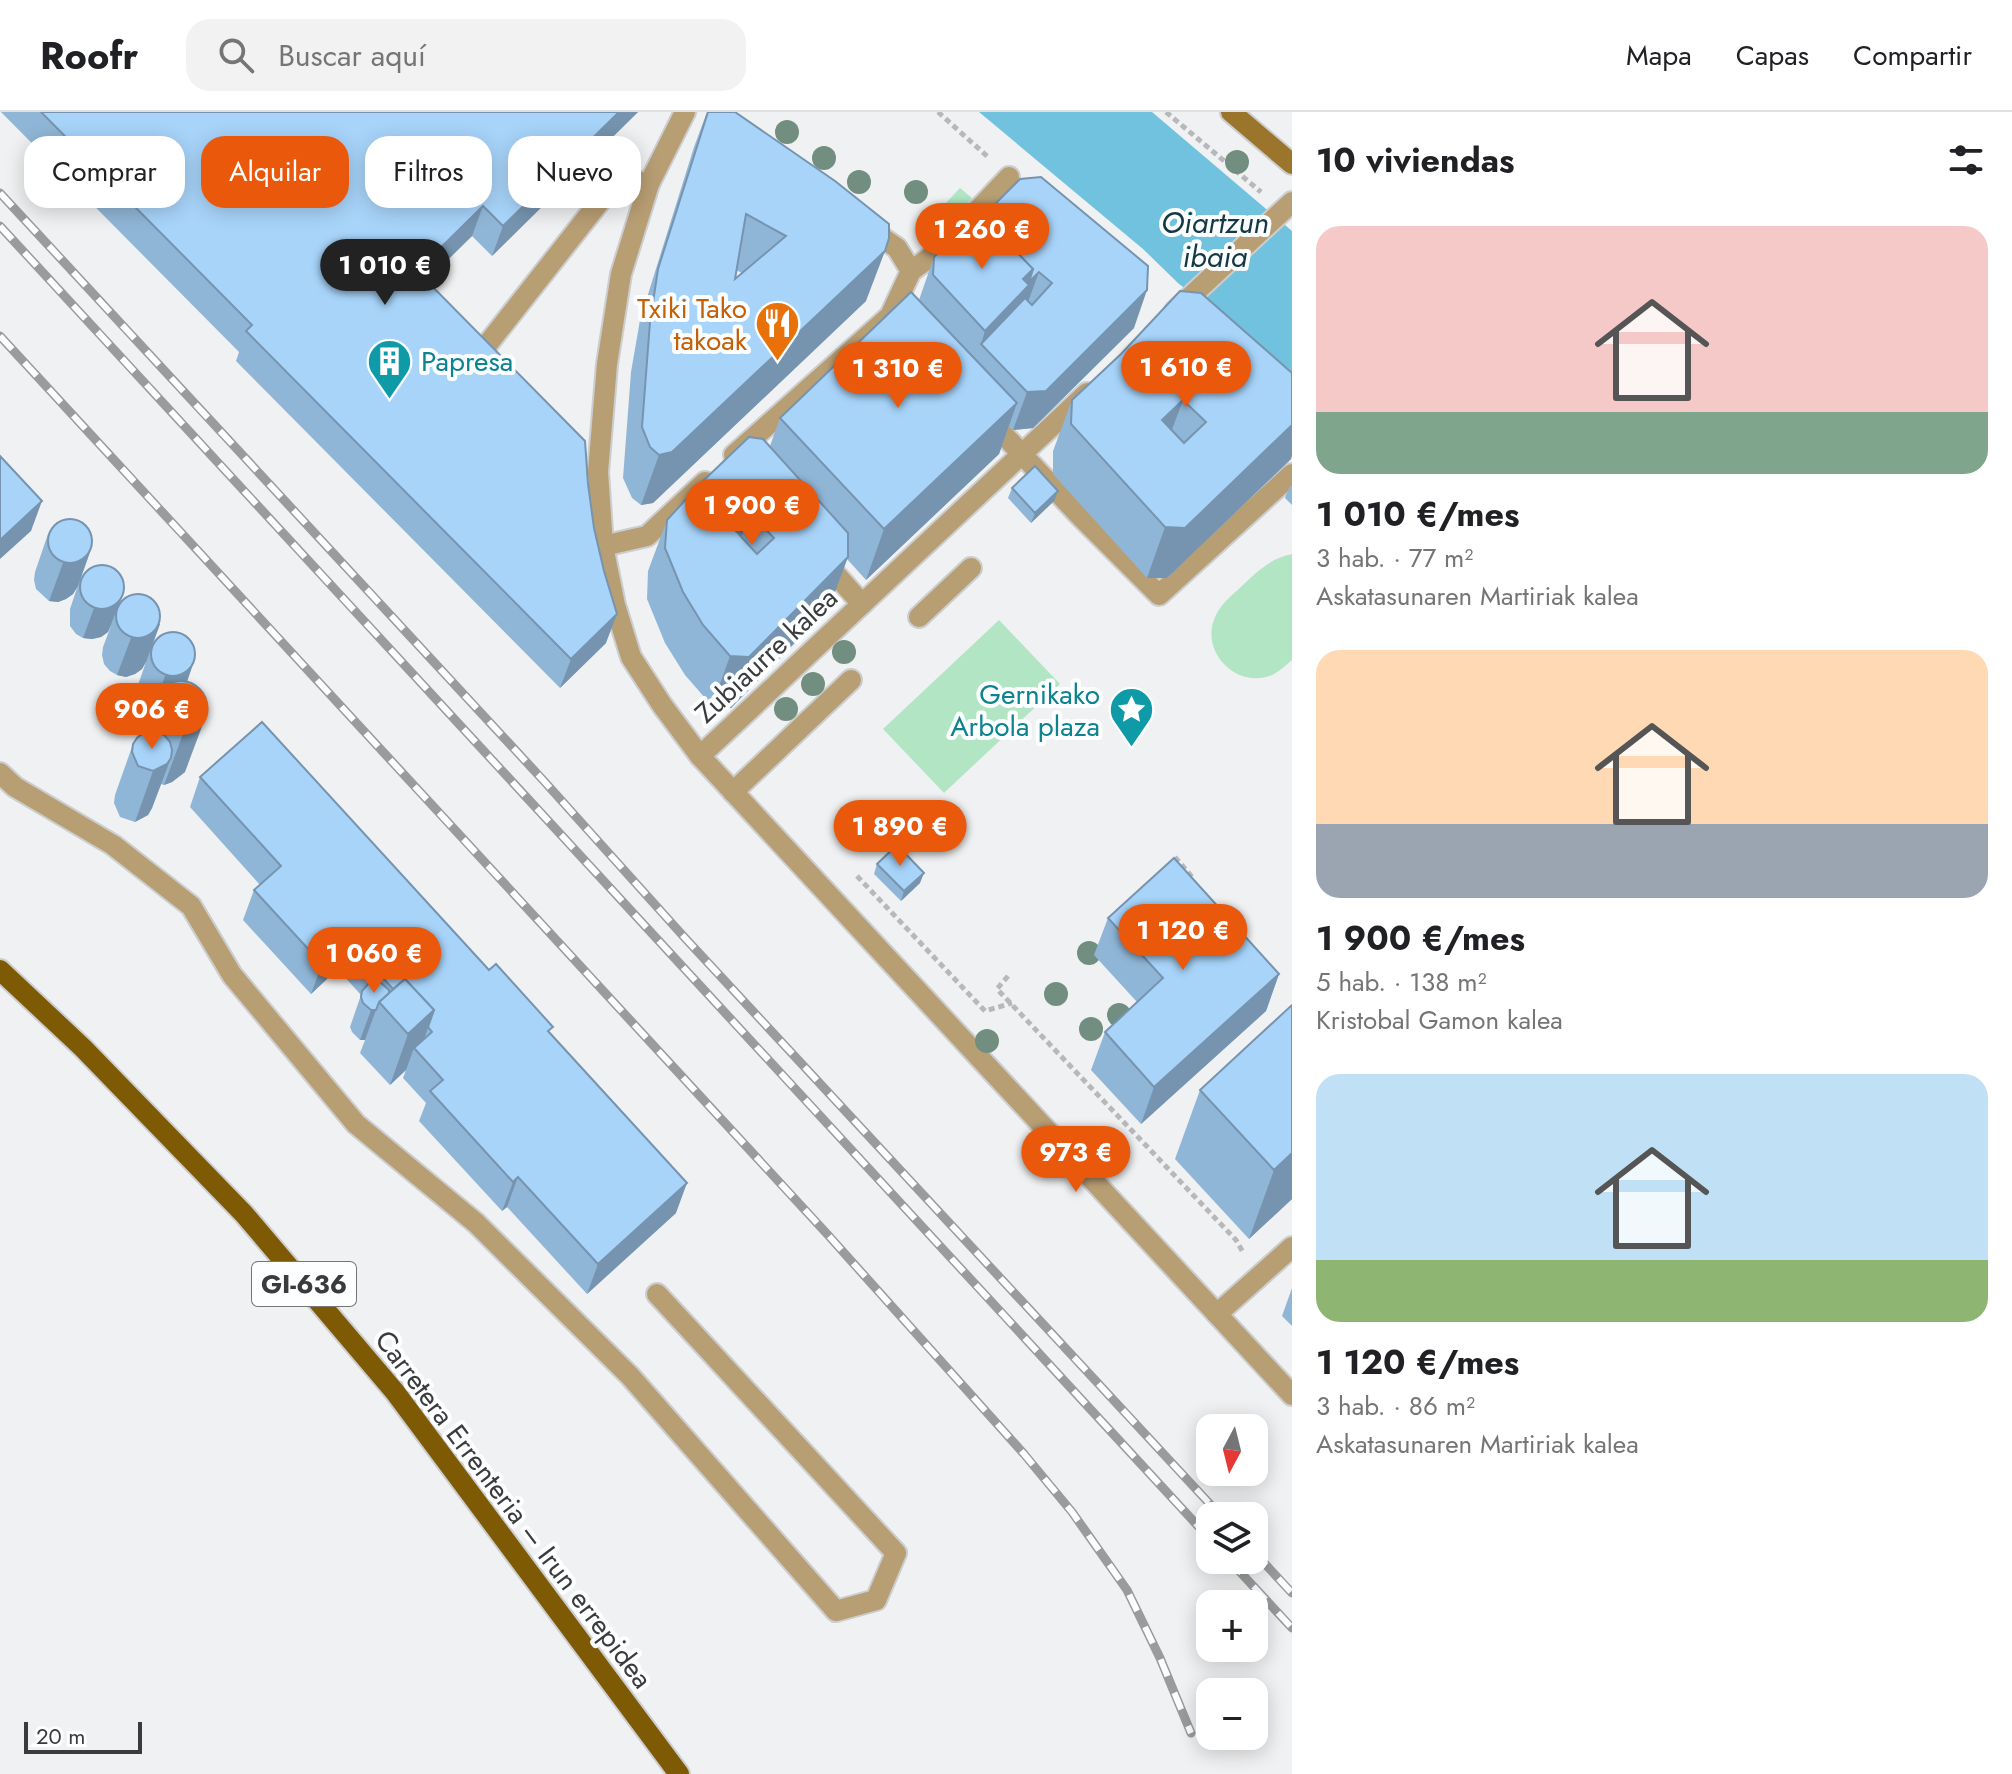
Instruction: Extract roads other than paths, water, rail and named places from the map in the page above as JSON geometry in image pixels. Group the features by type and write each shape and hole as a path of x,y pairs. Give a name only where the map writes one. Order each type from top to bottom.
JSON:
{"main road":[{"path":"1231,112 1292,164"},
{"name":"Carretera Errenteria – Irun errepidea","path":"0,970 83,1048 244,1214 395,1392 679,1774"}],"street":[{"path":"685,112 649,184 621,274 607,364 598,472 603,546 615,605 631,657 700,756 1292,1395"},
{"path":"483,350 619,177 649,184"},
{"path":"603,546 647,536 727,461 896,323 911,271 940,250 1009,177"},
{"path":"1161,324 1288,206"},
{"path":"846,212 897,248 911,271"},
{"name":"Zubiaurre kalea","path":"700,756 1104,378"},
{"path":"970,399 1159,595 1292,474"},
{"path":"727,461 746,477"},
{"path":"810,546 862,604"},
{"path":"919,617 971,568"},
{"path":"733,792 851,680"},
{"path":"0,773 15,787 113,845 191,906 232,975 356,1124 476,1223 630,1376 836,1611 876,1600 896,1553 657,1294"},
{"path":"1217,1314 1292,1247"}],"water":[{"name":"Oiartzun ibaia","path":"979,112 1152,112 1292,231 1292,381 1243,331 1179,284 1143,249"}],"railway":[{"path":"0,193 1208,1502"},
{"path":"0,226 1196,1524"},
{"path":"0,336 828,1235 1024,1454 1072,1512 1127,1590 1191,1733"},
{"path":"1268,1567 1292,1593"},
{"path":"1242,1574 1292,1628"}],"place":[{"name":"Txiki Tako takoak","path":"778,363"},
{"name":"Papresa","path":"390,400"},
{"name":"Gernikako Arbola plaza","path":"1131,749"}]}
